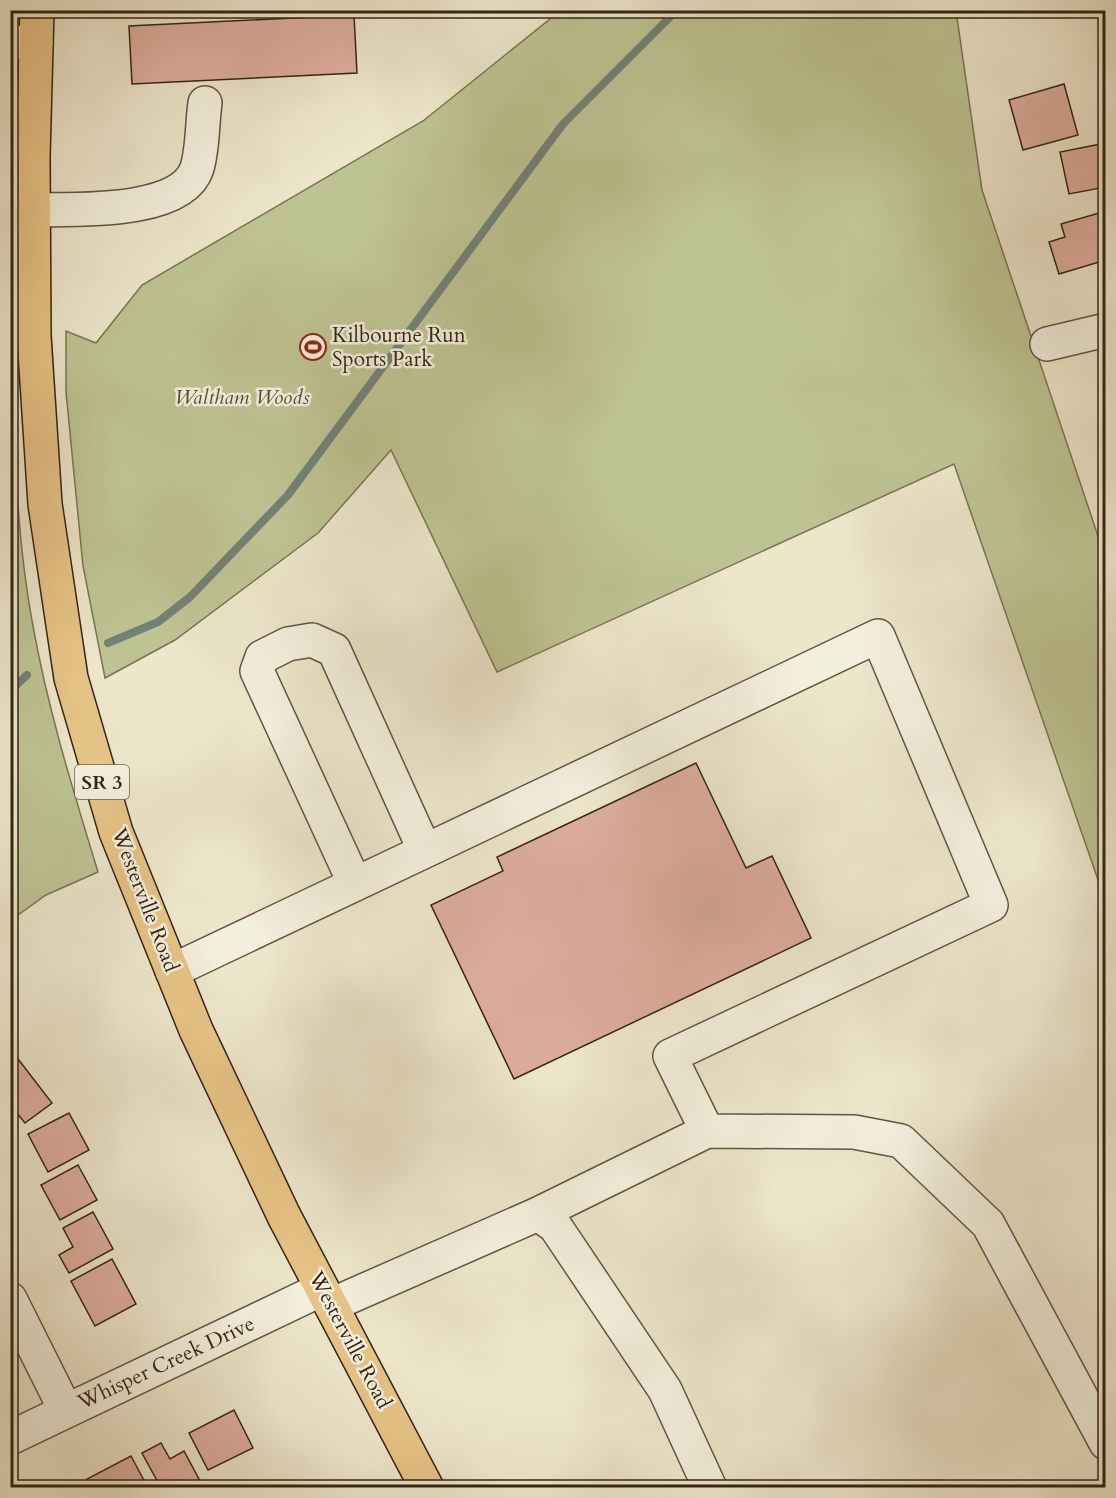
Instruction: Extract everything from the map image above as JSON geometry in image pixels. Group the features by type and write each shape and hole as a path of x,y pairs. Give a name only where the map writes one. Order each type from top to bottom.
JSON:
{"main road":[{"name":"Westerville Road","path":"37,10 23,42 34,210 34,336 45,504 71,678 116,832 206,1051 284,1216 426,1488"}],"street":[{"path":"34,210 135,206 178,191 196,170 205,103"},
{"path":"1047,344 1106,330"},
{"path":"172,971 878,636 991,905 670,1056 707,1131 854,1132 901,1141 988,1224 1106,1443"},
{"path":"355,884 257,671 262,657 288,644 312,640 334,650 425,851"},
{"name":"Whisper Creek Drive","path":"10,1438 66,1411 326,1297 538,1214 707,1131"},
{"path":"538,1214 555,1226 665,1390 710,1488"},
{"path":"10,1299 66,1411"}],"green space":[{"name":"Waltham Woods","path":"560,11 956,11 982,190 1105,557 1105,900 954,464 497,672 391,450 318,533 175,640 105,678 83,566 66,392 66,331 96,343 142,285 423,121"},
{"path":"11,335 16,481 27,590 39,657 54,719 98,872 46,895 11,920"}],"building":[{"path":"354,15 357,73 132,84 129,26"},
{"path":"1064,84 1078,135 1023,150 1009,100"},
{"path":"1106,143 1106,187 1069,194 1060,152"},
{"path":"1106,211 1106,260 1059,274 1049,242 1065,237 1061,224"},
{"path":"696,763 746,868 772,856 811,938 514,1079 431,905 503,871 497,857"},
{"path":"15,1055 52,1103 25,1123 10,1105 10,1059"},
{"path":"69,1113 89,1150 48,1172 28,1134"},
{"path":"78,1165 97,1200 60,1220 41,1185"},
{"path":"93,1212 113,1249 69,1273 59,1255 73,1247 63,1228"},
{"path":"112,1259 136,1304 95,1326 71,1281"},
{"path":"234,1410 253,1448 208,1470 189,1433"},
{"path":"161,1443 170,1459 184,1451 200,1481 188,1488 161,1488 142,1453"},
{"path":"131,1456 148,1488 91,1488 87,1479"}],"waterway":[{"path":"108,643 158,622 190,597 288,495 563,124 677,10"},
{"path":"10,691 27,675"}],"place":[{"name":"Kilbourne Run Sports Park","path":"313,347"}]}
